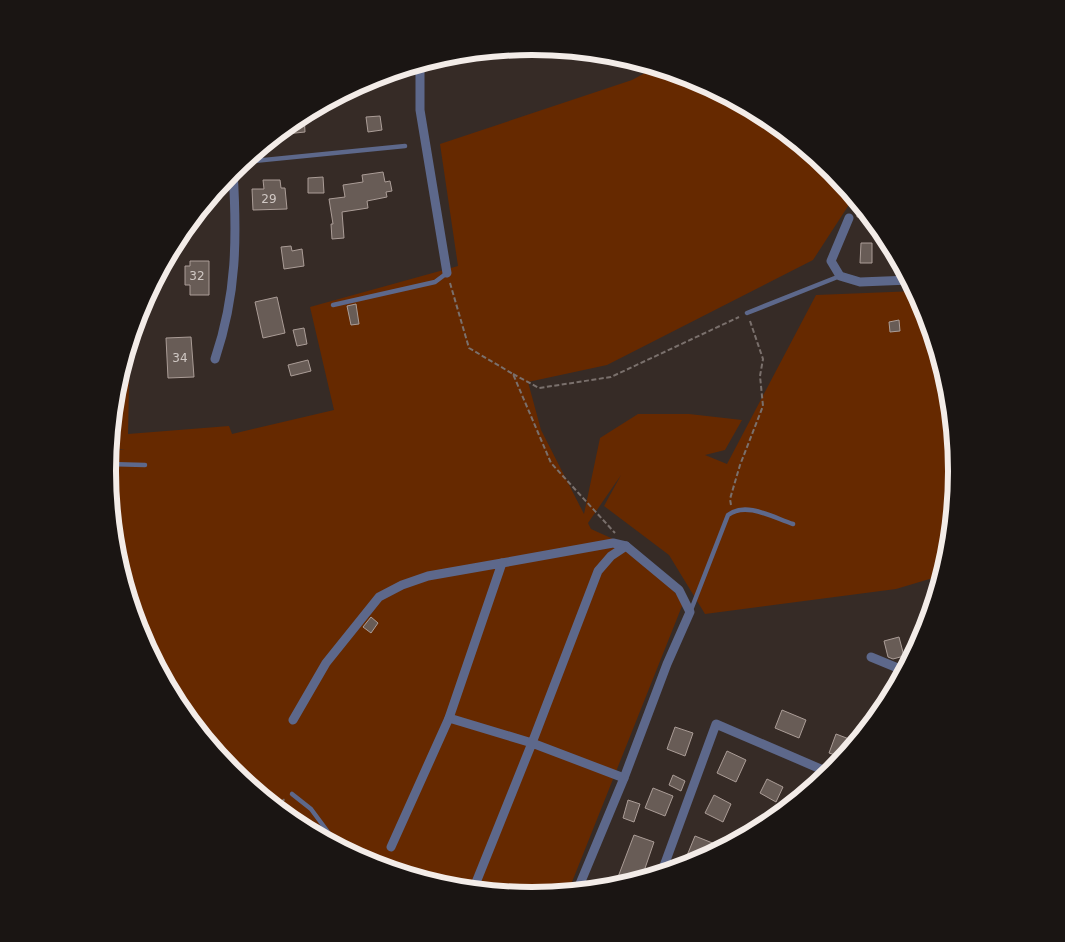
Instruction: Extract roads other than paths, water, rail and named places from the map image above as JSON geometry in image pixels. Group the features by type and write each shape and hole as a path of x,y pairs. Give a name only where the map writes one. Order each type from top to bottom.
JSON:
{"street":[{"path":"420,71 420,110 447,273"},
{"path":"215,359 226,325 233,286 236,248 233,182"},
{"path":"849,218 832,261 840,276 860,282 902,280"},
{"path":"293,720 326,663 379,598 402,585 428,576 613,543 626,546 679,590 690,612 667,664 624,778 579,884"},
{"path":"476,883 598,571 611,556 626,546"},
{"path":"391,848 449,718 502,563"},
{"path":"871,657 898,669"},
{"path":"449,718 532,742 624,778"},
{"path":"664,866 716,724 822,770"}],"lane":[{"path":"255,161 405,146"},
{"path":"333,304 435,282 447,273"},
{"path":"747,313 840,276"},
{"path":"116,464 145,465"},
{"path":"690,612 725,520 732,512 750,510 793,524"},
{"path":"292,794 311,809 329,834"}]}
